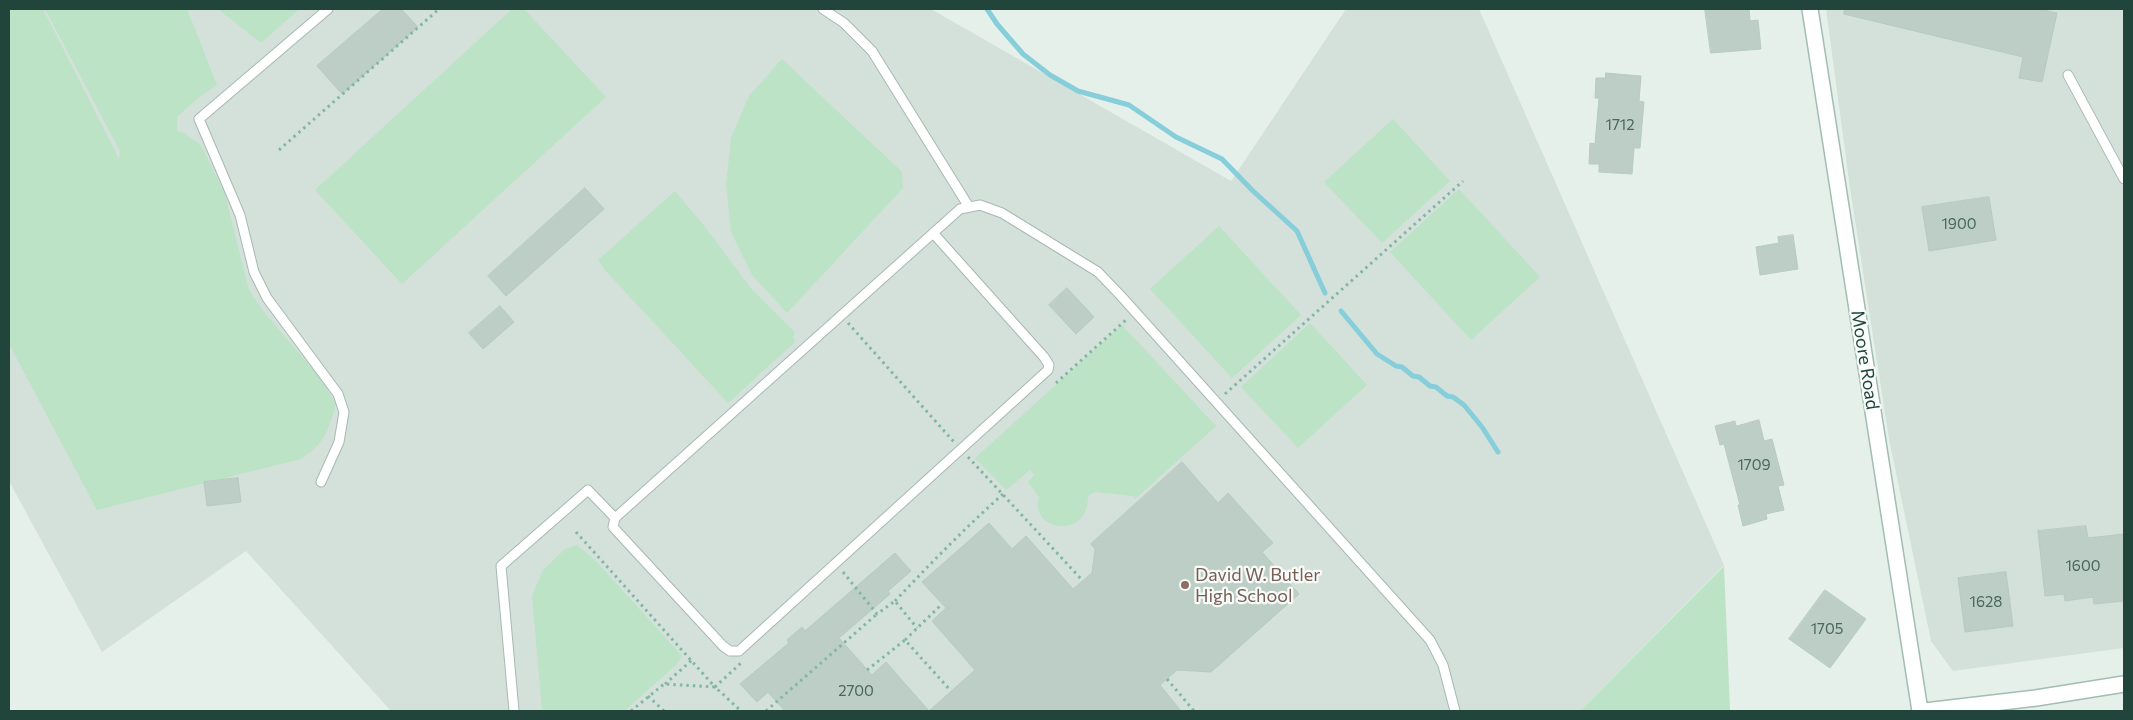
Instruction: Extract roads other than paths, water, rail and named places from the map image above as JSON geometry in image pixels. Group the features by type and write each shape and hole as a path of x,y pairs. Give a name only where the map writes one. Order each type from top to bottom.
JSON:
{"street":[{"name":"Moore Road","path":"1810,9 1920,711"},
{"path":"1925,711 2047,696 2124,684"}],"lane":[{"path":"321,482 339,442 344,412 338,394 267,298 254,272 240,215 199,119 328,9"},
{"path":"822,9 844,23 872,51 969,207"},
{"path":"2068,75 2124,179"},
{"path":"933,233 1044,357 1049,365 1048,370 738,651 730,651 723,646 613,527 615,518 933,233 960,209 980,205 1002,213 1098,272 1430,640 1443,665 1455,711"},
{"path":"514,711 501,566 588,490 615,518"}],"waterway":[{"path":"987,9 997,24 1023,54 1050,75 1078,91 1129,105 1176,137 1222,159 1253,191 1297,231 1325,293"},
{"path":"1341,311 1377,354 1464,405 1482,427 1498,452"}],"place":[{"name":"David W. Butler High School","path":"1185,585"}]}
